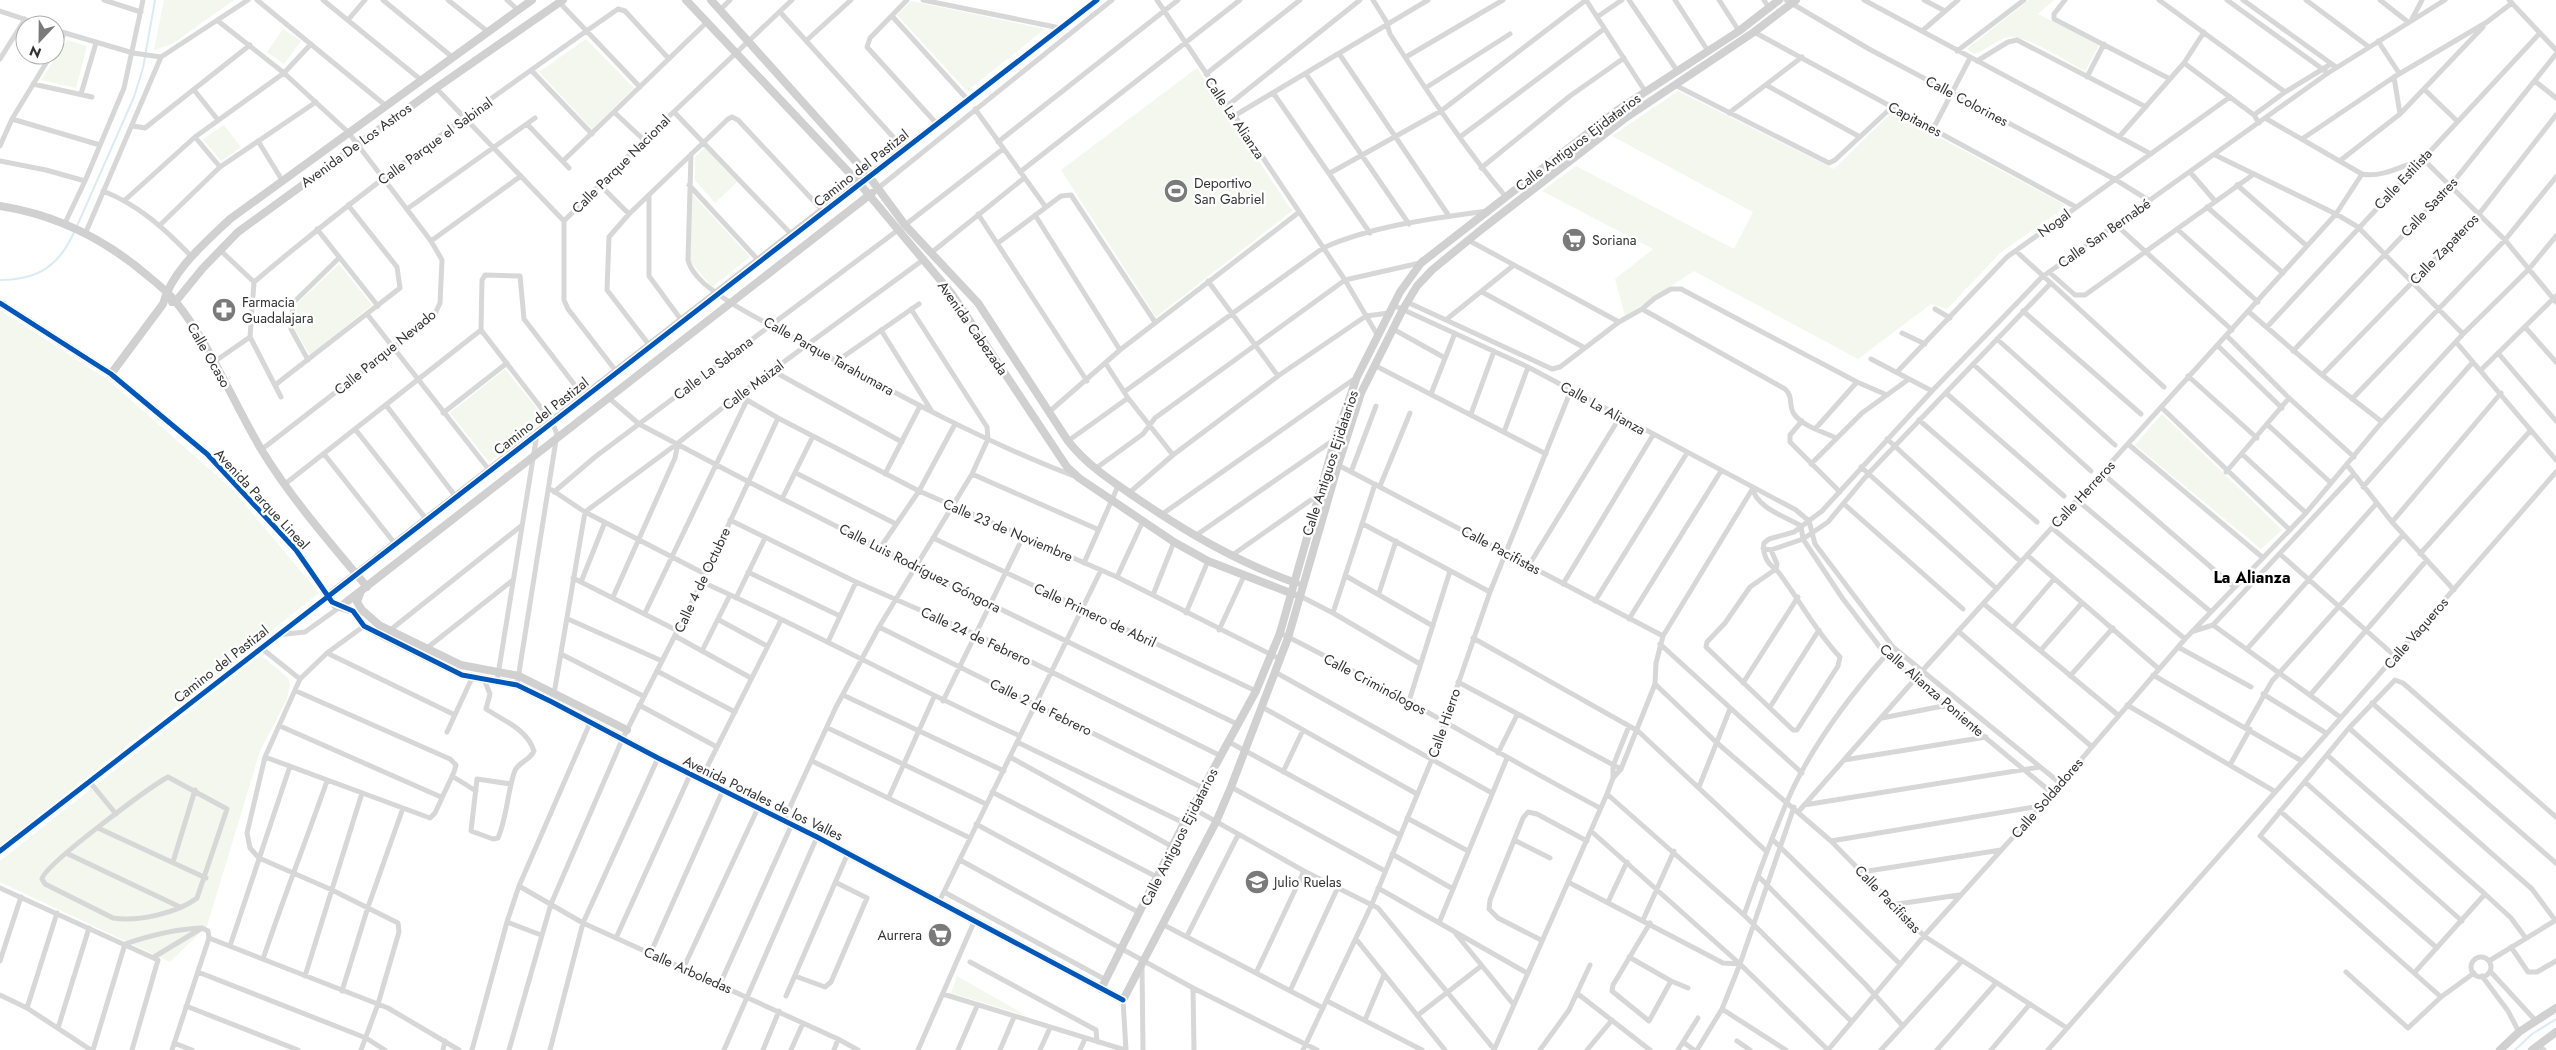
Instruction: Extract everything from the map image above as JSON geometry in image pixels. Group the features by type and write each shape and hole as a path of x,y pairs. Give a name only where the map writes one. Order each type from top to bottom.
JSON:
{"street":[{"path":"104,0 141,12"},
{"path":"67,224 124,88 135,54 143,0"},
{"path":"84,231 161,57 248,0"},
{"path":"257,0 385,105"},
{"path":"323,0 420,79"},
{"path":"348,20 364,0"},
{"path":"383,0 451,56"},
{"path":"448,0 487,31"},
{"path":"507,0 518,10"},
{"name":"Avenida De Los Astros","path":"111,374 163,304 166,291 192,257 241,210 451,56 532,0"},
{"name":"Avenida Cabezada","path":"686,0 870,195 902,227 932,252 978,303 1068,441 1095,470 1161,515 1230,556 1303,585"},
{"name":"Avenida Cabezada","path":"711,0 868,175 923,260 952,294 1057,454 1079,478 1174,542 1208,561 1300,596"},
{"path":"720,10 730,0"},
{"name":"Calle Parque Nacional","path":"616,372 568,309 564,300 564,221 644,140 792,0"},
{"path":"807,40 851,0"},
{"path":"907,0 870,38 867,47 936,123"},
{"path":"923,0 943,2 1060,28"},
{"name":"Camino del Pastizal","path":"0,851 260,647 396,545 868,175 904,150 936,123 1097,0"},
{"name":"Camino del Pastizal","path":"340,607 434,536 878,189 1112,0"},
{"name":"Calle La Alianza","path":"1157,0 1298,213 1345,280 1378,336"},
{"path":"998,142 1178,0"},
{"path":"1020,172 1240,0"},
{"path":"1206,74 1300,0"},
{"path":"1227,106 1360,0"},
{"path":"1373,0 1387,27 1441,112 1481,168 1506,197"},
{"path":"1234,116 1387,27 1427,0"},
{"path":"1406,57 1502,0"},
{"path":"1330,173 1441,112 1586,0 1645,92"},
{"path":"1597,17 1622,0"},
{"path":"1629,0 1678,72"},
{"path":"1675,0 1708,52"},
{"path":"1719,0 1739,30"},
{"path":"1764,0 1769,8"},
{"name":"Calle Antiguos Ejidatarios","path":"1101,989 1184,822 1239,725 1272,655 1280,633 1335,439 1357,377 1400,292 1421,263 1487,211 1645,92 1708,52 1779,0"},
{"path":"1864,0 2151,154"},
{"path":"1924,0 1945,11"},
{"path":"1922,31 1958,0"},
{"path":"1957,50 2024,0"},
{"path":"2065,0 2054,14 2054,19 2170,79"},
{"path":"2159,0 2285,92"},
{"path":"2227,0 2326,71"},
{"path":"2243,0 2334,66"},
{"path":"2306,0 2369,47"},
{"path":"2380,0 2410,21 2422,0"},
{"name":"Calle San Bernabé","path":"2254,115 2285,92 2369,47 2445,0"},
{"path":"561,1 587,32 640,87"},
{"name":"Avenida De Los Astros","path":"176,301 238,232 436,88 561,1"},
{"name":"Calle Antiguos Ejidatarios","path":"1126,1050 1123,1000 1142,960 1216,822 1231,787 1288,638 1338,465 1362,393 1374,365 1405,306 1432,270 1468,240 1624,119 1754,32 1791,1"},
{"name":"Calle Colorines","path":"1791,1 1953,93 2116,180 2150,201"},
{"path":"2341,160 2400,114 2425,90 2487,22 2510,2 2556,50"},
{"name":"Calle Parque el Sabinal","path":"254,282 317,229 383,178 466,117 621,9 669,59"},
{"path":"0,11 15,16"},
{"path":"780,12 904,150"},
{"path":"892,16 967,99"},
{"name":"Calle Parque Nevado","path":"218,20 284,73 348,132 432,240 441,257 439,308 434,316 261,450"},
{"path":"563,161 707,22"},
{"path":"2302,139 2394,76 2487,22"},
{"path":"1460,138 1604,28"},
{"name":"Capitanes","path":"1754,32 2076,207"},
{"path":"2119,137 2184,63 2204,32"},
{"path":"65,33 135,54 161,57"},
{"name":"Calle Estilista","path":"2266,327 2540,33"},
{"path":"1426,87 1510,34"},
{"path":"0,59 15,35"},
{"path":"1977,61 2008,42 2017,40 2146,107"},
{"path":"2378,41 2399,73"},
{"path":"81,94 96,43"},
{"path":"125,200 195,137 284,73 311,44"},
{"path":"2086,77 2104,44"},
{"path":"132,126 145,128 250,45"},
{"name":"Calle Sastres","path":"2293,351 2450,186 2556,54"},
{"path":"1340,55 1449,216"},
{"path":"1729,113 1802,57"},
{"path":"1481,168 1570,96 1624,58"},
{"path":"1933,129 1970,58"},
{"path":"2184,63 2254,115 2259,123"},
{"path":"0,146 12,119 46,65"},
{"path":"532,71 592,134"},
{"name":"Calle San Bernabé","path":"1763,548 1764,543 1769,539 1787,535 1822,511 1932,391 2042,277 2216,155 2326,71"},
{"path":"1306,74 1408,224"},
{"path":"2394,76 2400,114"},
{"path":"2535,82 2556,98"},
{"path":"34,84 92,97"},
{"path":"1675,85 1823,162 1832,163 1892,107"},
{"path":"1766,85 1860,137"},
{"path":"436,88 495,147 564,221"},
{"path":"194,90 218,120"},
{"path":"2425,90 2457,121"},
{"path":"1274,94 1370,233"},
{"name":"Nogal","path":"1898,372 2000,264 2230,97"},
{"path":"160,225 220,168 258,140 316,102"},
{"path":"975,109 1045,206"},
{"path":"614,112 644,140"},
{"path":"674,112 704,141 792,235"},
{"name":"Calle Zapateros","path":"2322,375 2479,214 2556,115"},
{"path":"650,346 607,290 608,244 610,237 629,214 728,119 732,117 738,120 823,211"},
{"path":"408,209 535,118"},
{"path":"2265,118 2341,160 2362,174 2386,172 2423,159 2505,240 2555,299 2481,370"},
{"path":"12,119 100,145"},
{"path":"527,124 569,168"},
{"path":"195,137 220,168"},
{"path":"258,140 282,180"},
{"path":"828,150 837,141"},
{"name":"Calle La Sabana","path":"554,492 594,457 902,227 1003,149"},
{"name":"Calle Parque Tarahumara","path":"690,154 689,264 709,288 770,325 955,424 1079,478"},
{"path":"2216,155 2336,214 2358,227 2463,334"},
{"path":"0,161 46,170 85,181"},
{"path":"2190,172 2215,201"},
{"path":"2049,272 2075,294 2084,295 2254,174"},
{"name":"Calle Herreros","path":"1696,1050 1722,1010 1781,847 1797,809 1804,805 1915,678 1984,604 2188,376 2258,302 2336,214 2362,174"},
{"path":"432,240 521,176"},
{"path":"2352,399 2437,308 2505,240 2556,177"},
{"path":"932,252 1024,178"},
{"path":"600,185 629,214"},
{"path":"689,185 759,261"},
{"path":"2236,185 2307,246"},
{"path":"103,191 125,200 160,225 192,257"},
{"path":"998,243 1045,206 1064,194 1074,198 1155,322"},
{"path":"649,196 649,276 682,321"},
{"path":"276,385 399,291 399,271 348,205"},
{"name":"Calle Ocaso","path":"0,206 67,224 84,231 132,262 176,301 214,362 261,450 285,484 357,575 364,589"},
{"path":"2207,207 2283,273"},
{"path":"1124,392 1323,248 1370,233 1408,224 1487,211"},
{"path":"1049,412 1155,322 1298,213"},
{"path":"978,214 1087,381"},
{"path":"1034,215 1120,350"},
{"path":"2115,224 2232,330"},
{"path":"317,229 378,306"},
{"path":"2177,229 2258,302"},
{"name":"Calle Soldadores","path":"1828,1050 1959,895 2041,806 2159,668 2234,586 2306,513 2382,422 2463,334 2529,269 2556,236"},
{"path":"1468,240 1619,322"},
{"path":"220,250 254,282 250,337 281,397"},
{"path":"2016,251 2042,277 2164,387"},
{"path":"308,360 291,330 294,302 339,258"},
{"name":"Calle Maizal","path":"585,512 678,444 740,394 923,260"},
{"path":"1095,470 1142,434 1155,418 1345,280 1361,274 1421,263"},
{"path":"1446,319 1514,265"},
{"path":"517,685 557,439 552,422 481,330 483,277 487,274 519,275 522,280 524,318 584,397"},
{"path":"1208,281 1254,347 1278,376"},
{"name":"Calle San Bernabé","path":"1771,550 1774,547 1803,539 1828,522 1868,474 2050,284"},
{"path":"1405,306 1446,319 1548,368 1560,367 1619,322 1671,289 1686,290 1857,382 1887,396"},
{"path":"1482,292 1585,348"},
{"path":"163,304 176,301"},
{"name":"Avenida Parque Lineal","path":"0,303 111,374 207,454 296,550 328,596"},
{"path":"837,361 919,304"},
{"name":"Calle La Alianza","path":"1393,305 1405,306 1455,333 1528,367 1687,454 1796,510 1809,521"},
{"path":"784,820 843,695 879,627 972,474 988,439 987,427 911,309"},
{"path":"1642,309 1785,389 1792,397 1793,412 1802,421 1836,438"},
{"path":"1935,309 1950,318"},
{"path":"2023,311 2140,414"},
{"path":"2249,312 2322,375 2382,422"},
{"path":"1129,493 1173,455 1278,376 1366,316 1389,313"},
{"path":"367,314 490,471"},
{"path":"2525,327 2556,362"},
{"path":"1392,329 1445,358"},
{"path":"285,484 481,330"},
{"path":"881,330 932,412"},
{"path":"1431,394 1455,333"},
{"path":"1902,333 1925,344"},
{"path":"2227,336 2289,398 2354,457"},
{"path":"214,362 250,337"},
{"path":"1997,339 2115,445"},
{"path":"2456,342 2502,393 2556,460"},
{"path":"2218,346 2282,408"},
{"path":"1470,414 1494,351"},
{"path":"2498,353 2556,421"},
{"path":"1871,359 1932,391"},
{"path":"2363,487 2473,362"},
{"path":"443,413 506,363"},
{"path":"1106,364 1128,398 1173,455"},
{"path":"1973,364 2091,471"},
{"path":"1374,365 1546,454"},
{"path":"1504,432 1528,367"},
{"path":"773,371 902,442"},
{"path":"2188,376 2257,438"},
{"path":"1161,515 1357,377"},
{"path":"1811,464 1862,413 1909,378"},
{"path":"1816,428 1857,382"},
{"name":"Calle Hierro","path":"1303,1050 1372,904 1432,759 1473,638 1505,552 1571,390"},
{"path":"1946,393 2064,496"},
{"path":"2392,522 2502,393"},
{"name":"Calle 23 de Noviembre","path":"740,394 778,418 919,491 1117,577 1219,630 1280,659"},
{"name":"Calle Luis Rodríguez Góngora","path":"609,398 639,424 747,481 990,604 1239,725"},
{"path":"1068,441 1128,398"},
{"path":"2226,472 2257,438 2289,398"},
{"path":"645,613 670,557 747,400"},
{"path":"386,405 456,497"},
{"path":"885,474 920,406"},
{"path":"1352,472 1376,406"},
{"path":"2161,407 2217,460 2226,472 2290,530"},
{"path":"1333,613 1378,485 1410,414"},
{"path":"1529,564 1620,417"},
{"name":"Calle 4 de Octubre","path":"509,1050 551,904 622,740 702,582 747,481 778,418"},
{"path":"1920,420 2037,522"},
{"path":"1802,421 1790,435 1790,442 1840,492"},
{"path":"880,548 919,491 955,424"},
{"path":"2268,425 2331,483"},
{"path":"355,429 427,520"},
{"path":"2420,554 2531,430"},
{"path":"498,681 537,434"},
{"path":"1563,584 1652,435"},
{"path":"782,499 813,436"},
{"path":"1194,536 1335,439"},
{"path":"1887,439 2021,562"},
{"path":"613,597 637,539 675,458 678,444"},
{"path":"2128,444 2262,557"},
{"path":"324,454 396,545"},
{"path":"1595,601 1687,454"},
{"path":"2242,454 2306,513"},
{"name":"Calle Pacifistas","path":"1338,465 1663,636"},
{"path":"2347,465 2376,504 2454,590"},
{"path":"1861,467 1997,589"},
{"path":"1629,619 1721,471"},
{"name":"Calle Vaqueros","path":"2048,1050 2274,791 2396,657 2556,472"},
{"path":"796,473 896,524"},
{"path":"2102,473 2234,586"},
{"path":"972,474 1097,529"},
{"name":"Calle Soldadores","path":"2194,631 2213,625 2281,555 2354,474"},
{"path":"1084,563 1110,499 1118,486"},
{"path":"549,487 585,512 705,574"},
{"path":"1753,488 1755,498 1761,503 1802,526"},
{"path":"1613,778 1621,769 1638,731 1655,684 1656,663 1663,636 1753,488"},
{"path":"1230,556 1319,495"},
{"path":"2077,500 2211,612"},
{"path":"1844,504 1962,609"},
{"path":"2247,649 2376,504"},
{"path":"554,694 585,512"},
{"name":"Calle 24 de Febrero","path":"730,520 856,582 977,634 1222,756"},
{"path":"1117,577 1142,521"},
{"path":"1809,521 1811,534"},
{"path":"581,582 605,522"},
{"path":"1363,524 1490,592"},
{"path":"385,638 389,629 522,526"},
{"name":"Calle Alianza Poniente","path":"1802,526 1803,539 1843,599 1886,655 2052,793"},
{"path":"2052,528 2185,639"},
{"name":"Calle Alianza Poniente","path":"1811,534 1815,544 1879,631 1897,650 2060,783"},
{"path":"2230,765 2263,694 2279,672 2403,535"},
{"path":"943,702 1023,537"},
{"path":"736,598 765,538"},
{"name":"Calle Primero de Abril","path":"933,538 1256,691"},
{"path":"1379,593 1396,541"},
{"path":"1153,595 1174,542"},
{"path":"1763,548 1771,550 1777,564 1776,569"},
{"path":"1763,548 1768,562 1776,569 1798,597 1819,630 1840,657 1840,661 1800,728 1794,730 1706,647 1706,642 1725,624 1750,586 1776,569"},
{"path":"2027,555 2159,668"},
{"path":"2281,555 2396,657"},
{"path":"1186,612 1208,561"},
{"path":"2311,694 2426,561"},
{"path":"939,902 1101,570"},
{"path":"1409,701 1450,570"},
{"path":"748,572 840,616"},
{"path":"1219,630 1244,576"},
{"path":"1346,576 1379,593 1433,626"},
{"path":"573,578 645,613 702,651 751,678"},
{"path":"2013,627 2054,579"},
{"path":"427,648 514,580"},
{"path":"702,582 828,642 934,698 1020,736"},
{"path":"828,642 856,582"},
{"path":"364,589 357,602 362,610 379,625 461,665 519,676 627,730"},
{"path":"702,651 730,595"},
{"name":"Avenida Portales de los Valles","path":"328,596 332,602 340,607 353,611 364,626 385,638 472,678 517,685 622,740 817,836 974,922 1123,1000"},
{"path":"1300,596 1420,664"},
{"path":"1744,683 1798,597"},
{"path":"2041,650 2082,603"},
{"path":"1984,604 2118,715"},
{"path":"276,635 305,632 340,607"},
{"path":"568,619 662,661"},
{"path":"719,620 768,646"},
{"path":"701,779 781,620"},
{"path":"2213,625 2311,694 2340,717"},
{"path":"361,1050 378,1004 399,932 398,923 368,906 260,858 250,848 247,833 265,757 300,679 328,653 364,626"},
{"name":"Calle 2 de Febrero","path":"879,627 960,669 1036,704 1203,788"},
{"path":"2070,676 2113,628"},
{"path":"1770,707 1819,630"},
{"path":"1958,631 2092,746"},
{"name":"Calle Criminólogos","path":"1280,633 1409,701 1498,753 1600,808"},
{"path":"1473,638 1638,731 1767,852"},
{"path":"1660,644 1802,773"},
{"path":"260,647 300,679"},
{"path":"2178,647 2251,687"},
{"path":"328,653 455,715"},
{"path":"562,654 643,696"},
{"path":"1744,915 1786,803 1802,773 1829,726 1858,687 1886,655"},
{"path":"657,671 735,712"},
{"path":"1275,672 1492,793"},
{"path":"2154,675 2302,761"},
{"path":"447,732 472,678"},
{"path":"484,680 490,694 486,709 512,724 525,735 534,751 531,756 517,766 507,810 498,838 493,839 473,832 470,826 477,780 512,784"},
{"path":"2442,997 2260,836 2349,728 2396,680 2403,684 2556,817"},
{"path":"1458,682 1621,769"},
{"name":"Calle Pacifistas","path":"1655,684 1716,742 1786,803 1797,809 1831,840 1891,905 1924,936 1961,962 2067,1028"},
{"path":"265,757 426,817 433,816 452,776 456,765 450,759 296,691"},
{"path":"2263,694 2326,734"},
{"path":"843,695 1004,771"},
{"path":"889,797 934,698"},
{"path":"2372,703 2556,864"},
{"path":"639,705 717,747"},
{"path":"1881,718 1948,705"},
{"path":"2127,705 2274,791"},
{"path":"1262,707 1417,794"},
{"path":"1699,787 1730,709"},
{"path":"1498,753 1517,714"},
{"path":"472,1050 507,922 519,886 590,723"},
{"path":"280,726 441,797"},
{"path":"1192,808 1304,871 1372,904 1384,914 1494,1050 1607,794 1613,778 1613,766 1629,726"},
{"path":"828,728 986,804"},
{"path":"2349,728 2532,889 2556,920 2525,937 2490,961"},
{"path":"1283,772 1303,730"},
{"path":"1843,760 1986,738"},
{"path":"1018,742 1184,822"},
{"path":"1229,742 1400,835"},
{"path":"2327,755 2485,894 2511,918 2525,937"},
{"path":"1010,757 1173,846"},
{"path":"550,1050 583,923 658,758"},
{"path":"1440,923 1507,758"},
{"path":"812,760 970,838"},
{"path":"230,946 254,867 260,858 290,766"},
{"path":"1804,805 2040,767"},
{"path":"616,938 690,774"},
{"path":"452,776 476,791"},
{"path":"168,777 195,790 227,809 206,878 197,898 180,907 136,920 113,918 45,884 42,879 43,874 116,814 168,777"},
{"path":"89,781 116,814"},
{"path":"263,959 293,872 328,781"},
{"path":"2305,782 2462,921"},
{"path":"1231,787 1385,871"},
{"path":"173,862 195,790"},
{"path":"650,954 722,790"},
{"path":"992,792 1157,877"},
{"path":"305,976 362,793"},
{"path":"1607,794 1674,851 1744,915 1851,1022"},
{"path":"1831,840 2041,806"},
{"path":"342,991 368,906 403,808"},
{"path":"683,968 758,808"},
{"path":"2280,811 2437,948"},
{"path":"1541,940 1498,918 1489,910 1490,900 1523,818 1526,814 1532,812 1587,841"},
{"path":"1407,818 1468,851"},
{"path":"720,984 792,824"},
{"path":"976,824 1140,913"},
{"path":"98,828 206,878"},
{"path":"1591,831 1740,964 1828,1050"},
{"path":"1187,936 1238,835"},
{"path":"724,1050 817,836"},
{"path":"1514,840 1550,858"},
{"path":"1773,840 1900,964"},
{"path":"1862,872 2001,850"},
{"path":"1643,920 1674,851"},
{"path":"786,996 848,853"},
{"path":"66,854 180,907"},
{"path":"1392,854 1453,889"},
{"path":"960,860 1193,988 1317,1050"},
{"path":"1608,902 1627,862"},
{"path":"1256,973 1304,871"},
{"path":"1759,877 1902,1025"},
{"path":"1568,882 1650,923 1723,963 1740,964"},
{"path":"795,976 824,987 831,982 865,904 865,896 836,883"},
{"name":"Calle Arboledas","path":"519,886 583,923 779,1011 858,1050"},
{"path":"1290,991 1338,887"},
{"path":"0,888 154,957 158,963 132,1050"},
{"path":"1378,888 1527,974"},
{"path":"944,892 1106,980"},
{"path":"2416,972 2485,894"},
{"path":"1891,905 1959,895"},
{"path":"0,962 21,897"},
{"path":"27,1008 57,913"},
{"path":"507,922 541,935"},
{"path":"918,1050 974,922"},
{"path":"1650,923 1613,984 1612,990 1647,1020 1652,1018 1671,981"},
{"path":"1161,924 1324,1008"},
{"path":"58,1028 89,928"},
{"path":"125,944 162,932 202,928 208,931 209,938 172,1050"},
{"path":"154,957 202,928"},
{"path":"1454,932 1480,967 1514,1006"},
{"path":"209,938 378,1004 403,1016 459,1050"},
{"path":"1356,939 1445,1050"},
{"path":"0,995 27,1008 92,1050 125,944"},
{"path":"2511,946 2528,972 2537,972 2556,961"},
{"path":"1629,957 1671,981 1688,988"},
{"path":"2474,973 2472,967 2476,958 2482,957 2490,961"},
{"name":"Calle Antiguos Ejidatarios","path":"1142,960 1143,1050"},
{"path":"2490,961 2490,971 2535,1020"},
{"path":"970,962 1096,1030 1097,1042"},
{"path":"1881,1050 1961,962"},
{"path":"1540,1050 1562,1022 1578,994 1590,965"},
{"path":"1418,1015 1480,967"},
{"path":"2482,976 2490,971"},
{"path":"198,972 366,1038 385,1050"},
{"path":"2346,972 2408,1028 2442,997 2474,973"},
{"path":"2474,973 2482,976 2508,1011 2519,1032"},
{"path":"1365,1020 1384,975"},
{"path":"1937,1050 1996,983"},
{"path":"1193,988 1194,1050"},
{"path":"943,994 1111,1048 1126,1050"},
{"path":"1578,994 1650,1050"},
{"path":"1327,1001 1422,1050"},
{"path":"2508,1011 2519,1003"},
{"path":"1990,1050 2030,1004"},
{"path":"186,1006 298,1050"},
{"path":"958,1050 977,1006"},
{"path":"2500,1050 2535,1020 2556,1008"},
{"path":"1722,1010 1786,1050"},
{"path":"763,1050 779,1011"},
{"path":"1000,1050 1014,1017"},
{"path":"1678,1050 1698,1018"},
{"path":"1587,1050 1612,1020"},
{"path":"792,1050 803,1023"},
{"path":"1040,1050 1050,1028"},
{"path":"2538,1048 2556,1032"},
{"path":"834,1050 838,1039"},
{"path":"1080,1050 1085,1039"},
{"path":"443,1050 444,1041"},
{"path":"1737,1041 1750,1050"},
{"path":"1683,1042 1696,1050"},
{"path":"174,1043 192,1050"},
{"path":"1638,1050 1643,1045"}],"shaded area":[{"path":"164,0 234,0 172,44 154,50"},
{"path":"2029,0 2054,0 2038,14 2099,45 2085,71 2037,45 2017,38 2005,38 1974,54 1967,49"},
{"path":"911,1 1045,29 967,91 897,15"},
{"path":"283,29 301,41 284,64 267,52"},
{"path":"586,39 634,88 592,129 539,72"},
{"path":"67,40 87,46 76,88 41,80 51,65 65,65 65,43"},
{"name":"Deportivo San Gabriel","path":"1197,68 1292,211 1156,317 1061,170"},
{"path":"1678,91 1834,169 1892,112 2067,206 2000,253 1947,309 1931,304 1858,359 1694,271 1625,316 1615,279 1653,249 1542,191 1576,166 1734,249 1753,212 1612,136"},
{"path":"224,125 241,147 221,161 203,139"},
{"path":"705,148 737,182 715,203 695,180 695,157"},
{"path":"692,194 750,257 712,287 690,261"},
{"path":"339,264 372,305 310,355 295,330 297,304"},
{"path":"0,310 107,379 232,489 319,593 0,846"},
{"path":"505,369 545,418 489,462 450,413"},
{"path":"2162,414 2282,530 2261,549 2135,445"},
{"path":"261,655 288,678 290,685 287,699 260,751 207,926 170,962 0,882 0,861"},
{"path":"957,976 1027,1016 951,993"}],"waterway":[{"path":"77,226 134,97 143,68 155,0"},
{"path":"0,280 26,277 46,268 62,253 75,230"},
{"path":"2515,1050 2532,1034 2556,1019"}],"cycle path":[{"path":"0,851 1097,0"},
{"path":"0,303 111,374 207,454 296,550 332,602 353,611 364,626 462,675 517,685 552,702 658,758 817,837 1123,1000"}],"place":[{"name":"Deportivo San Gabriel","path":"1176,191"},
{"name":"Soriana","path":"1574,240"},
{"name":"Farmacia Guadalajara","path":"224,310"},
{"name":"Julio Ruelas","path":"1257,882"},
{"name":"Aurrera","path":"940,935"}],"district":[{"name":"La Alianza","path":"2252,577"}]}
